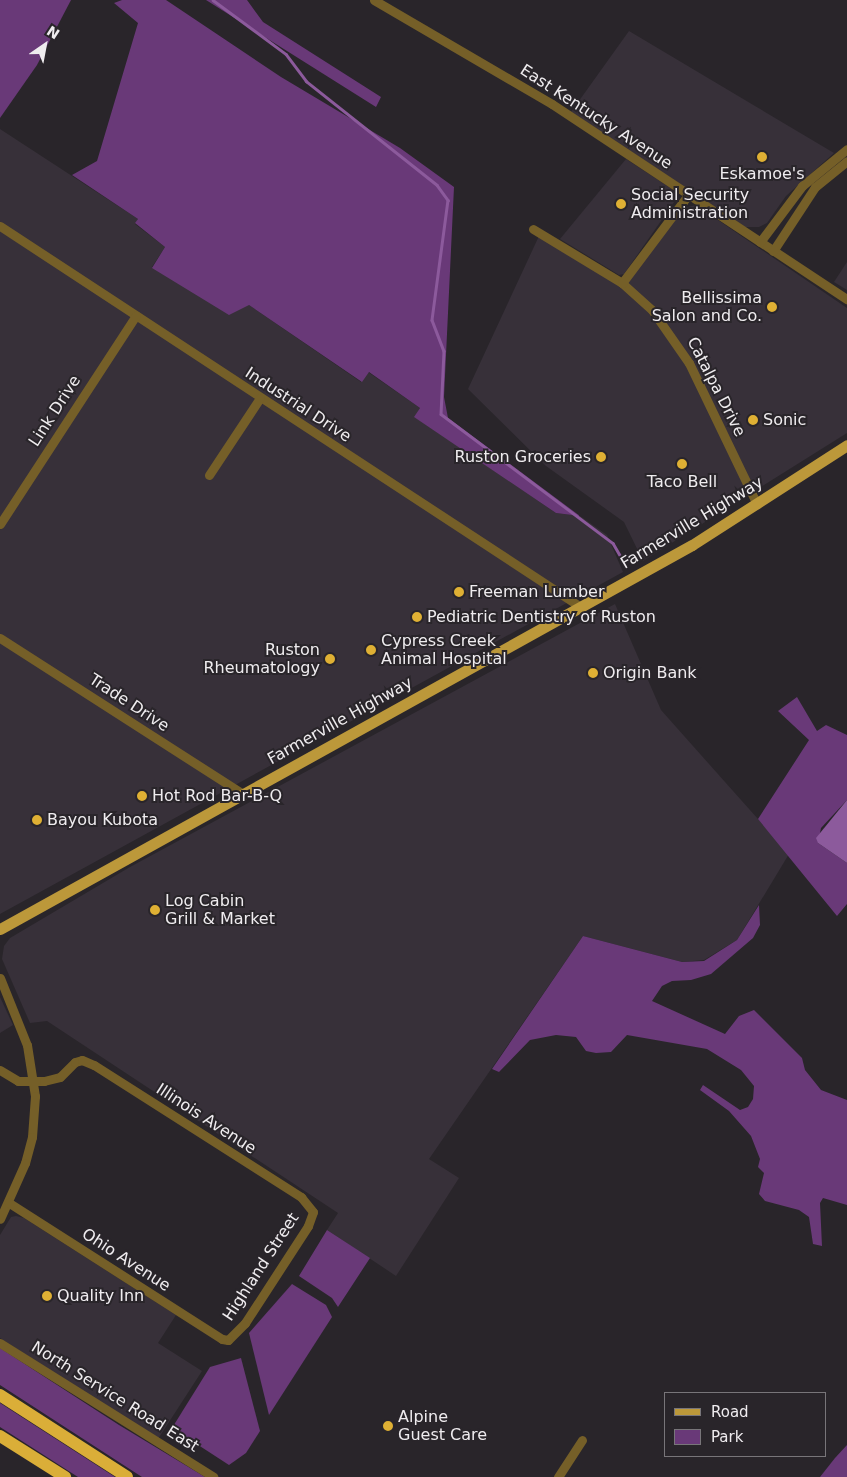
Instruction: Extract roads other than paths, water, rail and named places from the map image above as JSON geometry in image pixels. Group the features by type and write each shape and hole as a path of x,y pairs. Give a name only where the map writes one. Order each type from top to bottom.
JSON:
{"highway":[{"path":"0,1395 127,1477"},
{"path":"0,1436 65,1477"}],"main road":[{"name":"Farmerville Highway","path":"0,929 692,545 847,445"}],"street":[{"name":"East Kentucky Avenue","path":"374,0 552,104 847,299"},
{"path":"760,242 802,186 836,156 847,149"},
{"path":"773,251 812,191 844,163 836,156"},
{"path":"622,283 688,195"},
{"name":"Industrial Drive","path":"0,226 581,607"},
{"name":"Catalpa Drive","path":"533,229 622,283 647,305 674,338 757,504"},
{"name":"Link Drive","path":"0,524 136,315"},
{"path":"210,475 260,398"},
{"name":"Trade Drive","path":"0,638 242,794"},
{"path":"0,978 23,1031 34,1082 32,1137 9,1203 0,1219"},
{"name":"Illinois Avenue","path":"34,1082 60,1077 75,1062 82,1060 105,1072 311,1207"},
{"path":"0,1070 18,1080 34,1082"},
{"name":"Ohio Avenue","path":"9,1203 222,1339 228,1340"},
{"name":"Highland Street","path":"228,1340 246,1323 308,1226 311,1207"},
{"name":"North Service Road East","path":"0,1343 214,1477"},
{"path":"558,1477 582,1440"}],"waterway":[{"path":"213,0 286,54 306,81 437,185 448,200 432,320 444,351 441,414 613,543 623,560"}],"place":[{"name":"Eskamoe's","path":"762,157"},
{"name":"Social Security Administration","path":"621,204"},
{"name":"Bellissima Salon and Co.","path":"772,307"},
{"name":"Sonic","path":"753,420"},
{"name":"Ruston Groceries","path":"601,457"},
{"name":"Taco Bell","path":"682,464"},
{"name":"Freeman Lumber","path":"459,592"},
{"name":"Pediatric Dentistry of Ruston","path":"417,617"},
{"name":"Cypress Creek Animal Hospital","path":"371,650"},
{"name":"Ruston Rheumatology","path":"330,659"},
{"name":"Origin Bank","path":"593,673"},
{"name":"Hot Rod Bar-B-Q","path":"142,796"},
{"name":"Bayou Kubota","path":"37,820"},
{"name":"Log Cabin Grill & Market","path":"155,910"},
{"name":"Quality Inn","path":"47,1296"},
{"name":"Alpine Guest Care","path":"388,1426"}]}
